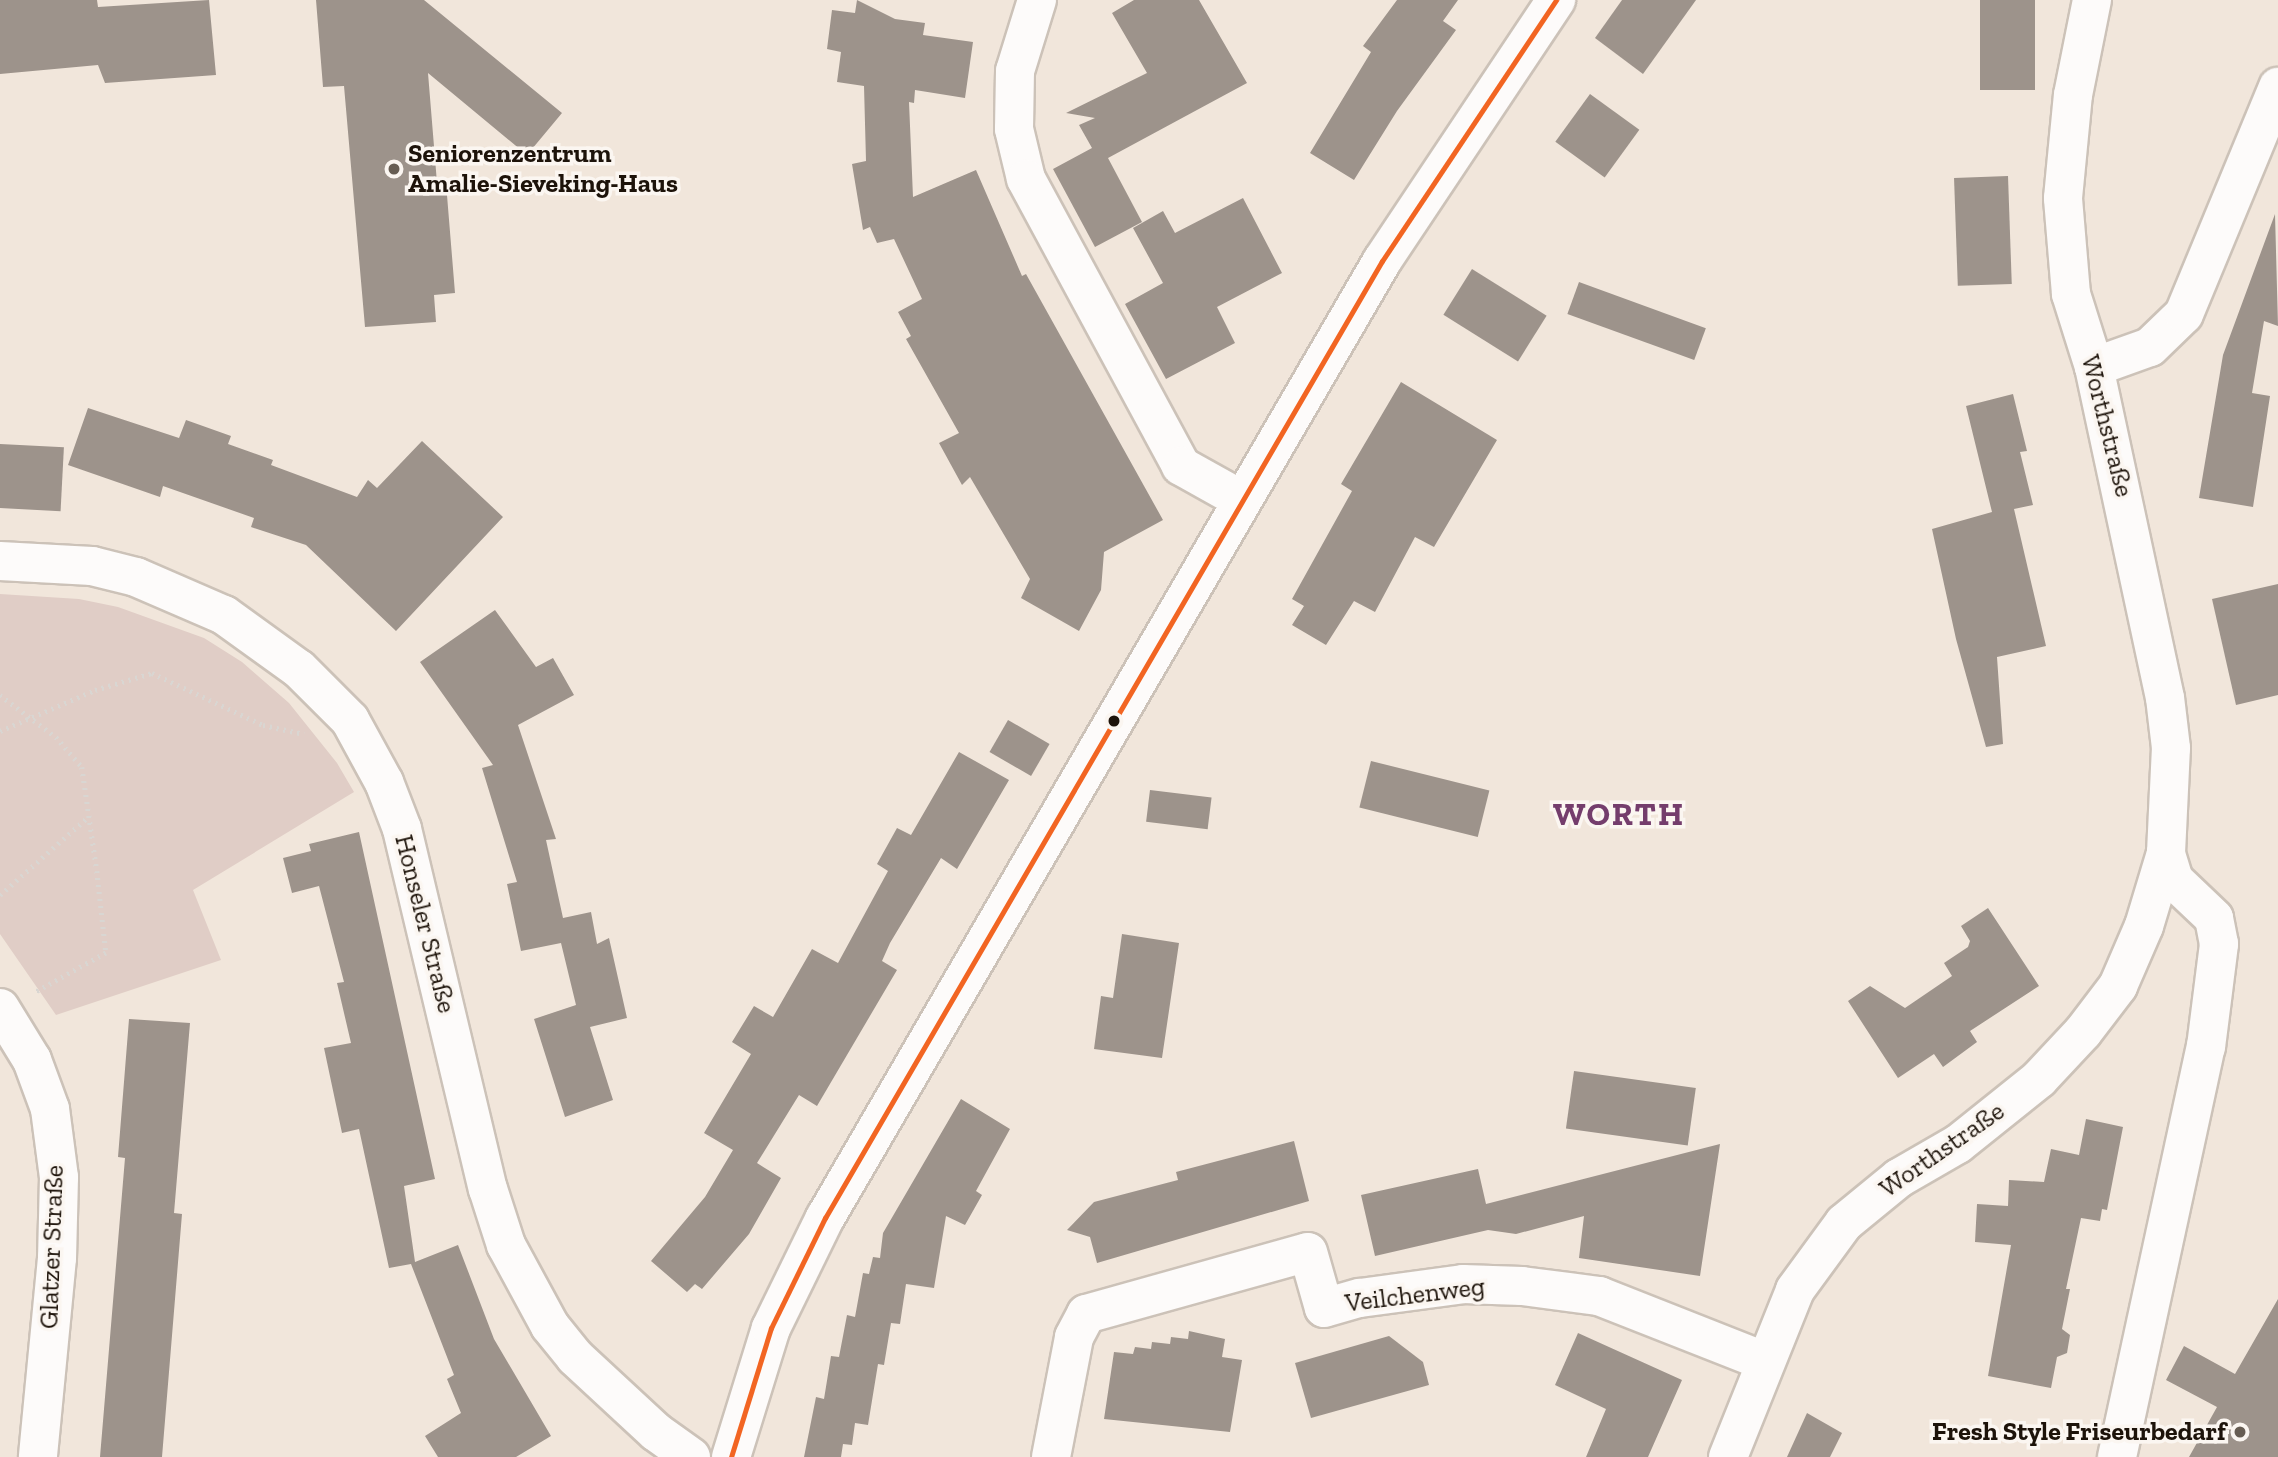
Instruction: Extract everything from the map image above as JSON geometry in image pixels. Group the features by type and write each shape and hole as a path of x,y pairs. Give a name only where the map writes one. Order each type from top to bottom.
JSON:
{"street":[{"path":"1037,0 1015,71 1014,129 1027,179 1181,466 1242,500"},
{"path":"731,1457 771,1328 792,1278 1382,261 1556,0"},
{"name":"Worthstraße","path":"1728,1457 1764,1360 1795,1290 1844,1223 1899,1178 1958,1144 2039,1079 2083,1032 2118,986 2144,926 2166,853 2171,748 2165,698 2094,367 2071,294 2063,198 2073,95 2092,0"},
{"path":"2094,367 2150,348 2184,314 2278,87"},
{"name":"Honseler Straße","path":"0,561 92,566 136,577 224,615 299,669 350,720 384,782 402,829 488,1189 506,1245 550,1326 575,1357 656,1432 691,1457"},
{"name":"Worthstraße","path":"2117,1457 2206,1047 2219,944 2214,918 2174,880 2166,853"},
{"name":"Glatzer Straße","path":"1,1009 32,1060 50,1109 59,1177 57,1258 38,1457"},
{"name":"Veilchenweg","path":"1051,1457 1074,1337 1086,1314 1308,1252 1324,1308 1360,1298 1463,1284 1522,1286 1599,1296 1764,1360"}],"path":[{"path":"0,731 29,716 152,673 263,725 320,738 350,720"},
{"path":"0,695 57,737 82,767 106,953 1,1009"},
{"path":"0,895 87,818"}],"shaded area":[{"path":"0,594 79,599 118,607 204,638 242,662 289,703 337,763 354,792 193,890 221,960 56,1015 0,934"}],"building":[{"path":"0,0 97,0 98,7 209,0 216,75 105,83 98,65 0,74"},
{"name":"Seniorenzentrum Amalie-Sieveking-Haus","path":"316,0 424,0 562,113 527,155 428,73 437,183 446,183 455,293 434,295 436,322 365,327 344,86 323,87"},
{"path":"857,0 895,19 925,23 923,35 973,42 965,98 915,90 914,103 909,102 913,197 976,170 1022,276 1026,274 1163,520 1104,552 1101,590 1079,631 1021,598 1030,579 970,477 962,485 939,443 959,433 906,339 911,336 898,312 922,299 894,239 877,243 870,227 863,230 852,164 866,161 864,86 837,82 841,52 827,49 832,10 855,13"},
{"path":"1134,0 1199,0 1247,83 1108,158 1142,222 1095,247 1053,169 1092,148 1079,125 1095,118 1066,113 1147,73 1112,13"},
{"path":"1397,0 1458,0 1443,21 1456,30 1397,111 1354,180 1310,153 1371,52 1363,46"},
{"path":"1622,0 1696,0 1643,74 1595,38"},
{"path":"1980,0 2035,0 2035,90 1980,90"},
{"path":"1590,94 1639,130 1605,178 1555,142"},
{"path":"2008,176 2012,284 1958,286 1954,178"},
{"path":"1243,198 1282,273 1217,307 1235,343 1166,379 1125,304 1163,283 1133,228 1163,211 1175,233"},
{"path":"2275,214 2278,326 2264,321 2252,393 2270,396 2253,507 2199,498 2223,355"},
{"path":"1472,269 1547,316 1518,361 1443,315"},
{"path":"1579,282 1706,328 1694,360 1567,314"},
{"path":"1401,382 1497,440 1434,547 1415,537 1375,612 1354,601 1326,645 1292,625 1304,606 1292,599 1352,491 1341,484"},
{"path":"2013,394 2027,451 2020,452 2033,505 2014,509 2046,646 1997,657 2003,744 1986,747 1956,639 1932,529 1992,512 1966,406"},
{"path":"88,408 179,438 186,420 231,436 228,444 273,460 271,465 357,497 368,480 377,488 422,441 503,517 396,631 306,545 251,527 254,518 163,486 160,497 68,465"},
{"path":"0,444 64,447 61,511 0,508"},
{"path":"2278,584 2278,695 2236,705 2212,599"},
{"path":"495,610 536,667 553,658 574,695 518,725 556,839 546,840 563,918 591,912 597,944 609,938 627,1018 590,1027 613,1100 565,1117 534,1019 576,1005 561,943 521,951 507,884 517,882 482,768 493,765 420,662"},
{"path":"1008,720 1050,744 1031,776 990,752"},
{"path":"959,752 1009,780 957,869 941,858 890,943 882,961 897,970 817,1106 799,1095 757,1163 781,1178 749,1234 702,1289 695,1284 687,1292 651,1261 705,1197 733,1150 704,1133 751,1054 732,1042 754,1006 773,1017 812,949 838,963 888,871 877,864 897,828 911,835"},
{"path":"1371,761 1489,791 1478,837 1359,808"},
{"path":"1150,790 1212,798 1208,829 1146,822"},
{"path":"359,832 435,1179 404,1186 415,1262 458,1245 494,1339 551,1436 516,1457 438,1457 425,1436 461,1413 447,1379 454,1375 411,1264 389,1268 359,1129 342,1133 324,1048 351,1043 337,983 344,982 319,886 292,893 283,858 311,851 309,844"},
{"path":"1988,908 2039,986 1970,1031 1977,1042 1943,1067 1934,1054 1898,1078 1848,1001 1870,986 1905,1008 1952,976 1944,963 1968,947 1970,941 1961,926"},
{"path":"1122,934 1179,943 1162,1058 1094,1049 1101,996 1113,998"},
{"path":"129,1019 190,1023 174,1213 182,1214 162,1457 100,1457 125,1158 118,1157"},
{"path":"1574,1071 1696,1088 1688,1146 1566,1128"},
{"path":"961,1099 1010,1129 976,1191 982,1195 965,1225 946,1216 934,1288 906,1284 900,1324 891,1323 884,1365 878,1364 868,1425 855,1423 852,1445 843,1444 841,1457 804,1457 816,1397 824,1399 831,1356 839,1357 847,1315 855,1317 863,1273 869,1274 873,1257 880,1258 883,1233"},
{"path":"2086,1119 2123,1127 2107,1210 2102,1209 2100,1221 2081,1218 2066,1289 2070,1289 2062,1329 2070,1335 2067,1353 2057,1357 2051,1388 1988,1376 2011,1245 1975,1242 1977,1204 2008,1206 2009,1180 2044,1182 2051,1149 2079,1155"},
{"path":"1294,1141 1309,1201 1097,1263 1090,1237 1067,1230 1094,1202 1178,1180 1176,1172"},
{"path":"1720,1144 1700,1276 1579,1258 1584,1216 1516,1234 1488,1230 1375,1256 1361,1195 1478,1169 1486,1204"},
{"path":"2278,1299 2278,1457 2189,1457 2217,1407 2166,1380 2184,1346 2235,1374"},
{"path":"1189,1331 1225,1339 1222,1357 1242,1360 1230,1432 1104,1419 1114,1352 1133,1354 1135,1347 1151,1349 1152,1342 1170,1344 1171,1337 1188,1339"},
{"path":"1578,1333 1682,1380 1648,1457 1586,1457 1606,1409 1555,1385"},
{"path":"1389,1336 1423,1362 1429,1385 1311,1418 1295,1363"},
{"path":"1807,1413 1842,1433 1830,1457 1787,1457"}],"transit line":[{"path":"731,1457 771,1328 825,1218 1382,261 1556,0"}],"place":[{"name":"Seniorenzentrum Amalie-Sieveking-Haus","path":"394,169"},
{"name":"Fresh Style Friseurbedarf","path":"2240,1432"}],"district":[{"name":"WORTH","path":"1619,814"}]}
